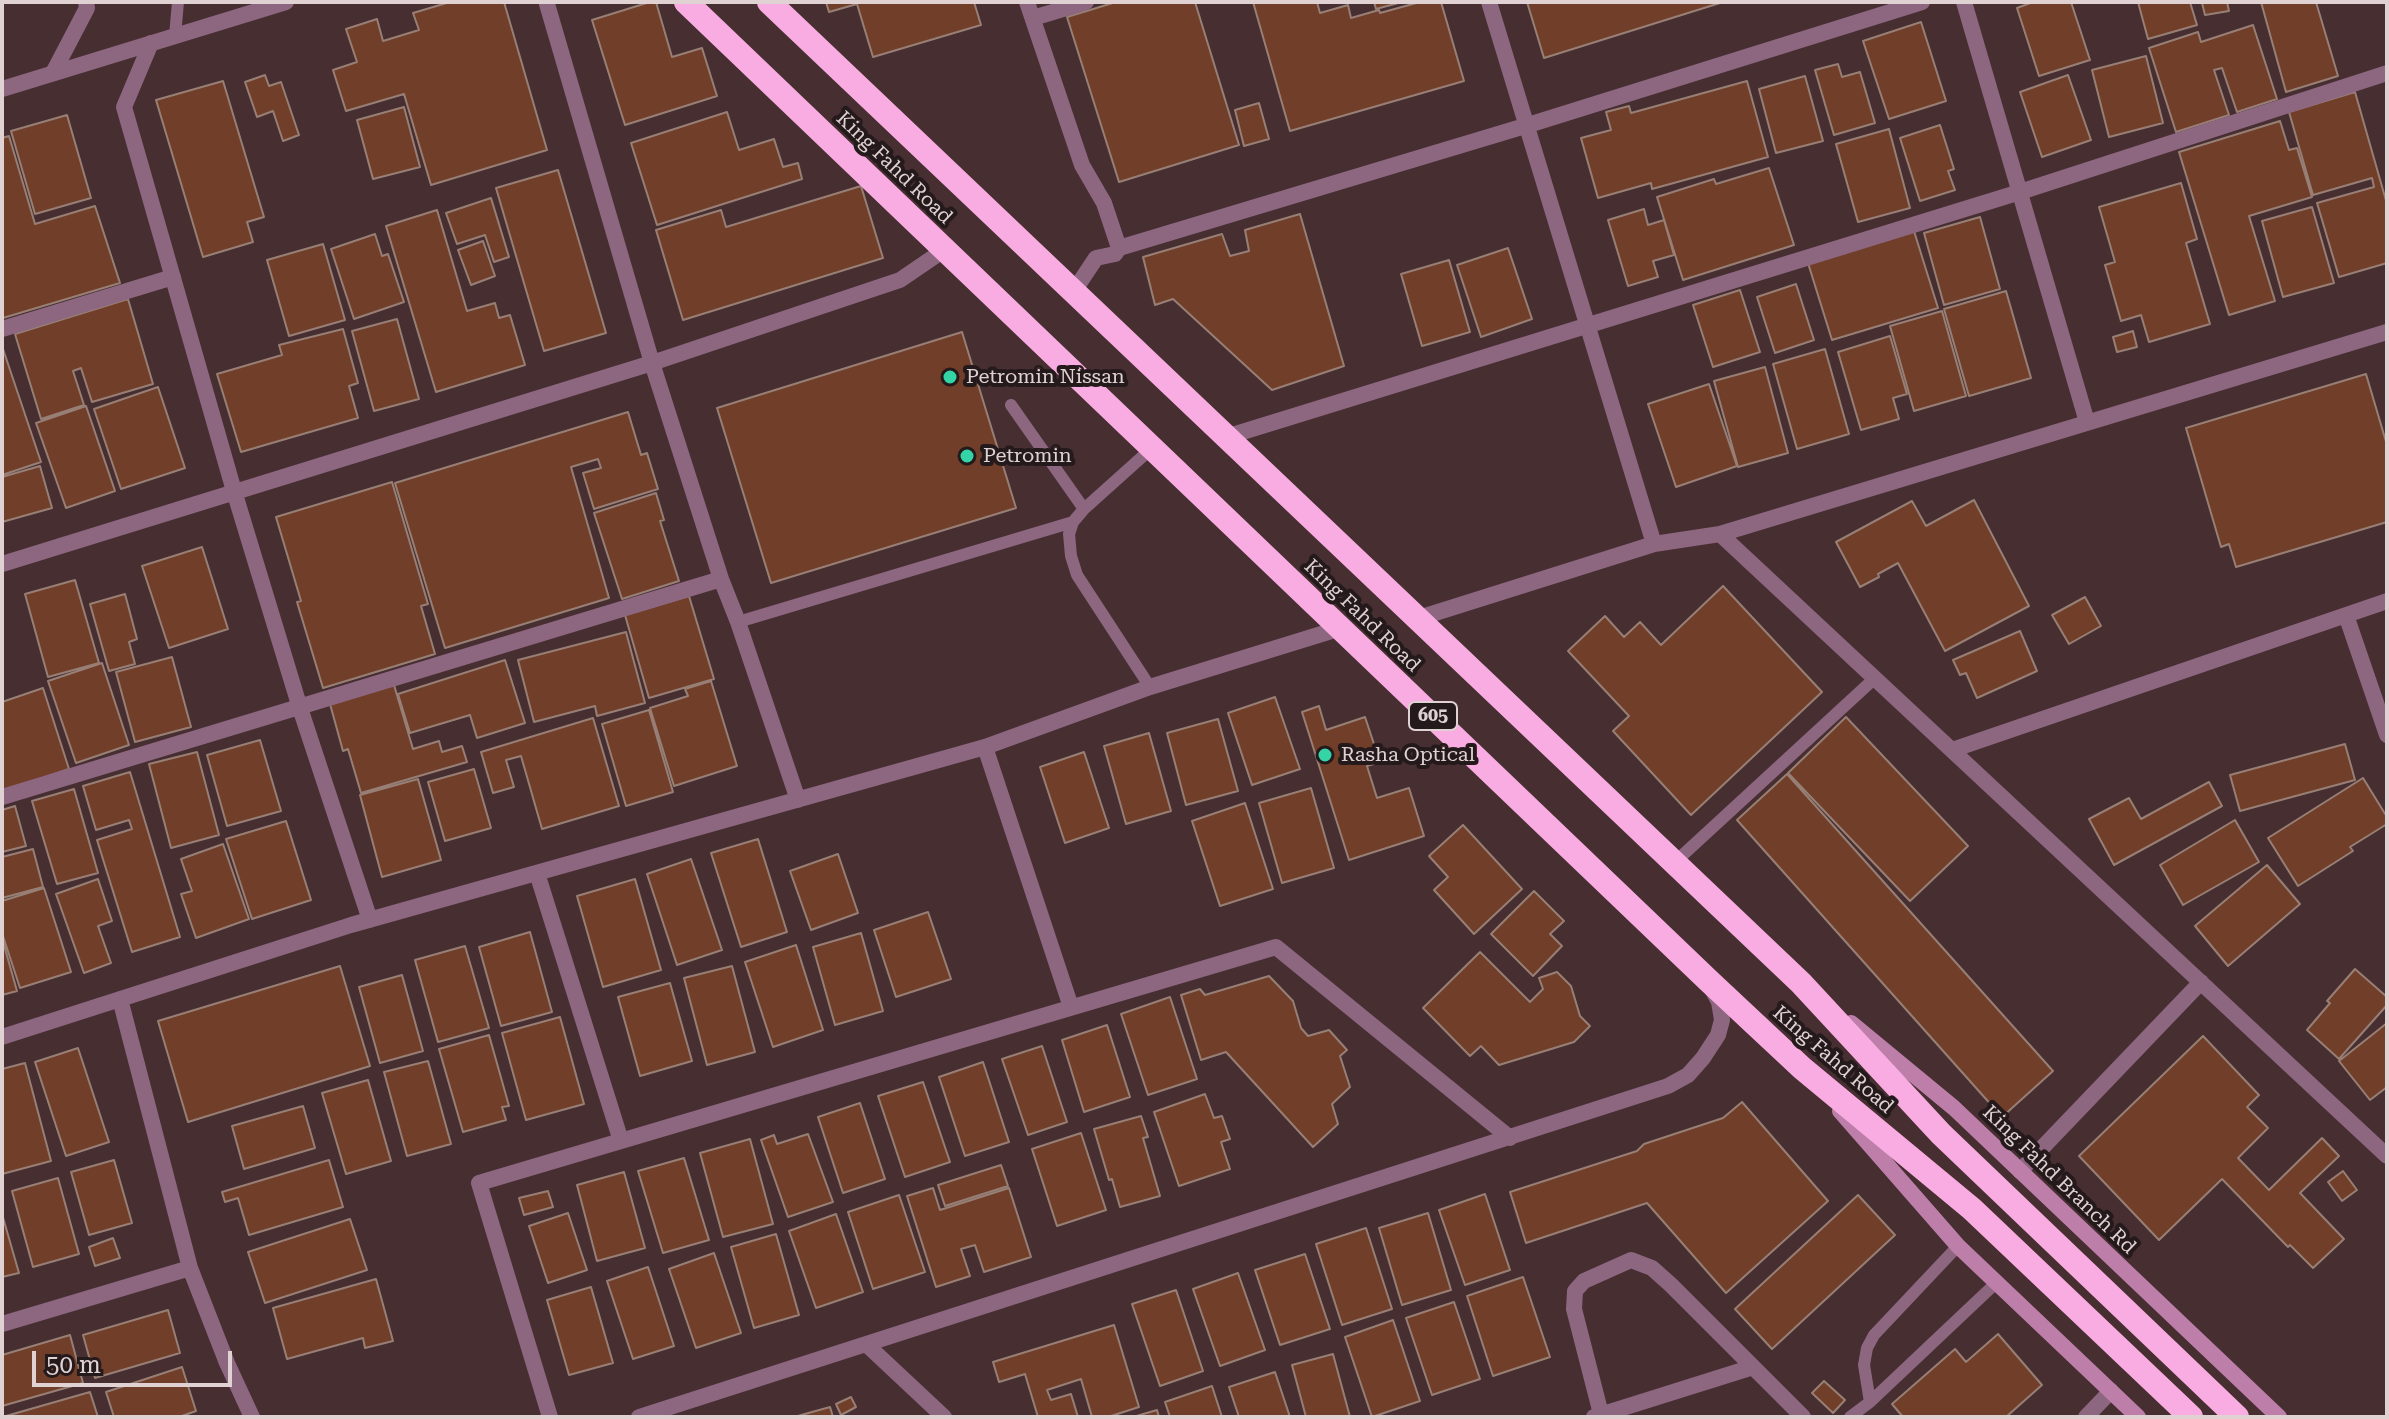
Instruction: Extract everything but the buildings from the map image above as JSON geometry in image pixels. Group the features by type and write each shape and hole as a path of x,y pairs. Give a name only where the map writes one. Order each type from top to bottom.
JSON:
{"highway":[{"name":"King Fahd Road","path":"686,2 1709,981 1802,1068 1972,1209 2191,1417"},
{"name":"King Fahd Road","path":"769,2 1801,983 1941,1134 2237,1417"}],"main road":[{"name":"King Fahd Branch Rd","path":"1801,983 1954,1108 2279,1417"},
{"path":"1802,1068 1958,1246 2138,1417"}],"street":[{"path":"53,73 87,8 86,2"},
{"path":"2,89 286,2"},
{"path":"1086,2 1030,10 1082,165 1104,203 1119,248"},
{"path":"1489,2 1654,544"},
{"path":"1074,291 1096,258 1115,254 1119,248 1922,2"},
{"path":"1964,2 2087,422"},
{"path":"547,4 652,363 721,579 798,800"},
{"path":"151,43 124,107 234,491 300,708 370,920"},
{"path":"1226,437 2020,192 2387,73"},
{"path":"2,564 652,363 900,280 944,250"},
{"path":"2,329 173,277"},
{"path":"1419,618 1654,544 1720,534 2387,332"},
{"path":"1720,534 2387,1156"},
{"path":"2,797 721,579"},
{"path":"1952,750 2387,601"},
{"path":"2346,615 2387,735"},
{"path":"2,1037 370,920 985,747 1150,687 1341,628"},
{"path":"985,747 1071,1007"},
{"path":"537,873 621,1141"},
{"path":"550,1417 479,1183 1276,947 1510,1138"},
{"path":"639,1417 1668,1086 1688,1075 1718,1035 1722,1020 1719,1002 1709,981"},
{"path":"2020,1171 2201,982"},
{"path":"120,999 190,1268 252,1417"},
{"path":"1753,1367 1597,1416 1574,1309 1575,1291 1584,1281 1631,1260 1652,1268 1753,1367 1803,1417"},
{"path":"2,1324 190,1268"},
{"path":"866,1344 944,1417"},
{"path":"2086,1417 2111,1391"}],"lane":[{"path":"175,36 178,2"},
{"path":"1011,405 1084,509"},
{"path":"1150,687 1077,575 1069,534 1073,522 1084,509 1152,448"},
{"path":"738,622 1073,522"},
{"path":"1674,863 1875,678"},
{"path":"1870,1402 1864,1365 1867,1348 1874,1335 1958,1246"},
{"path":"1850,1417 1870,1402 1996,1283"}],"place":[{"name":"Petromin Nissan","path":"950,377"},
{"name":"Petromin","path":"967,456"},
{"name":"Rasha Optical","path":"1325,755"}]}
